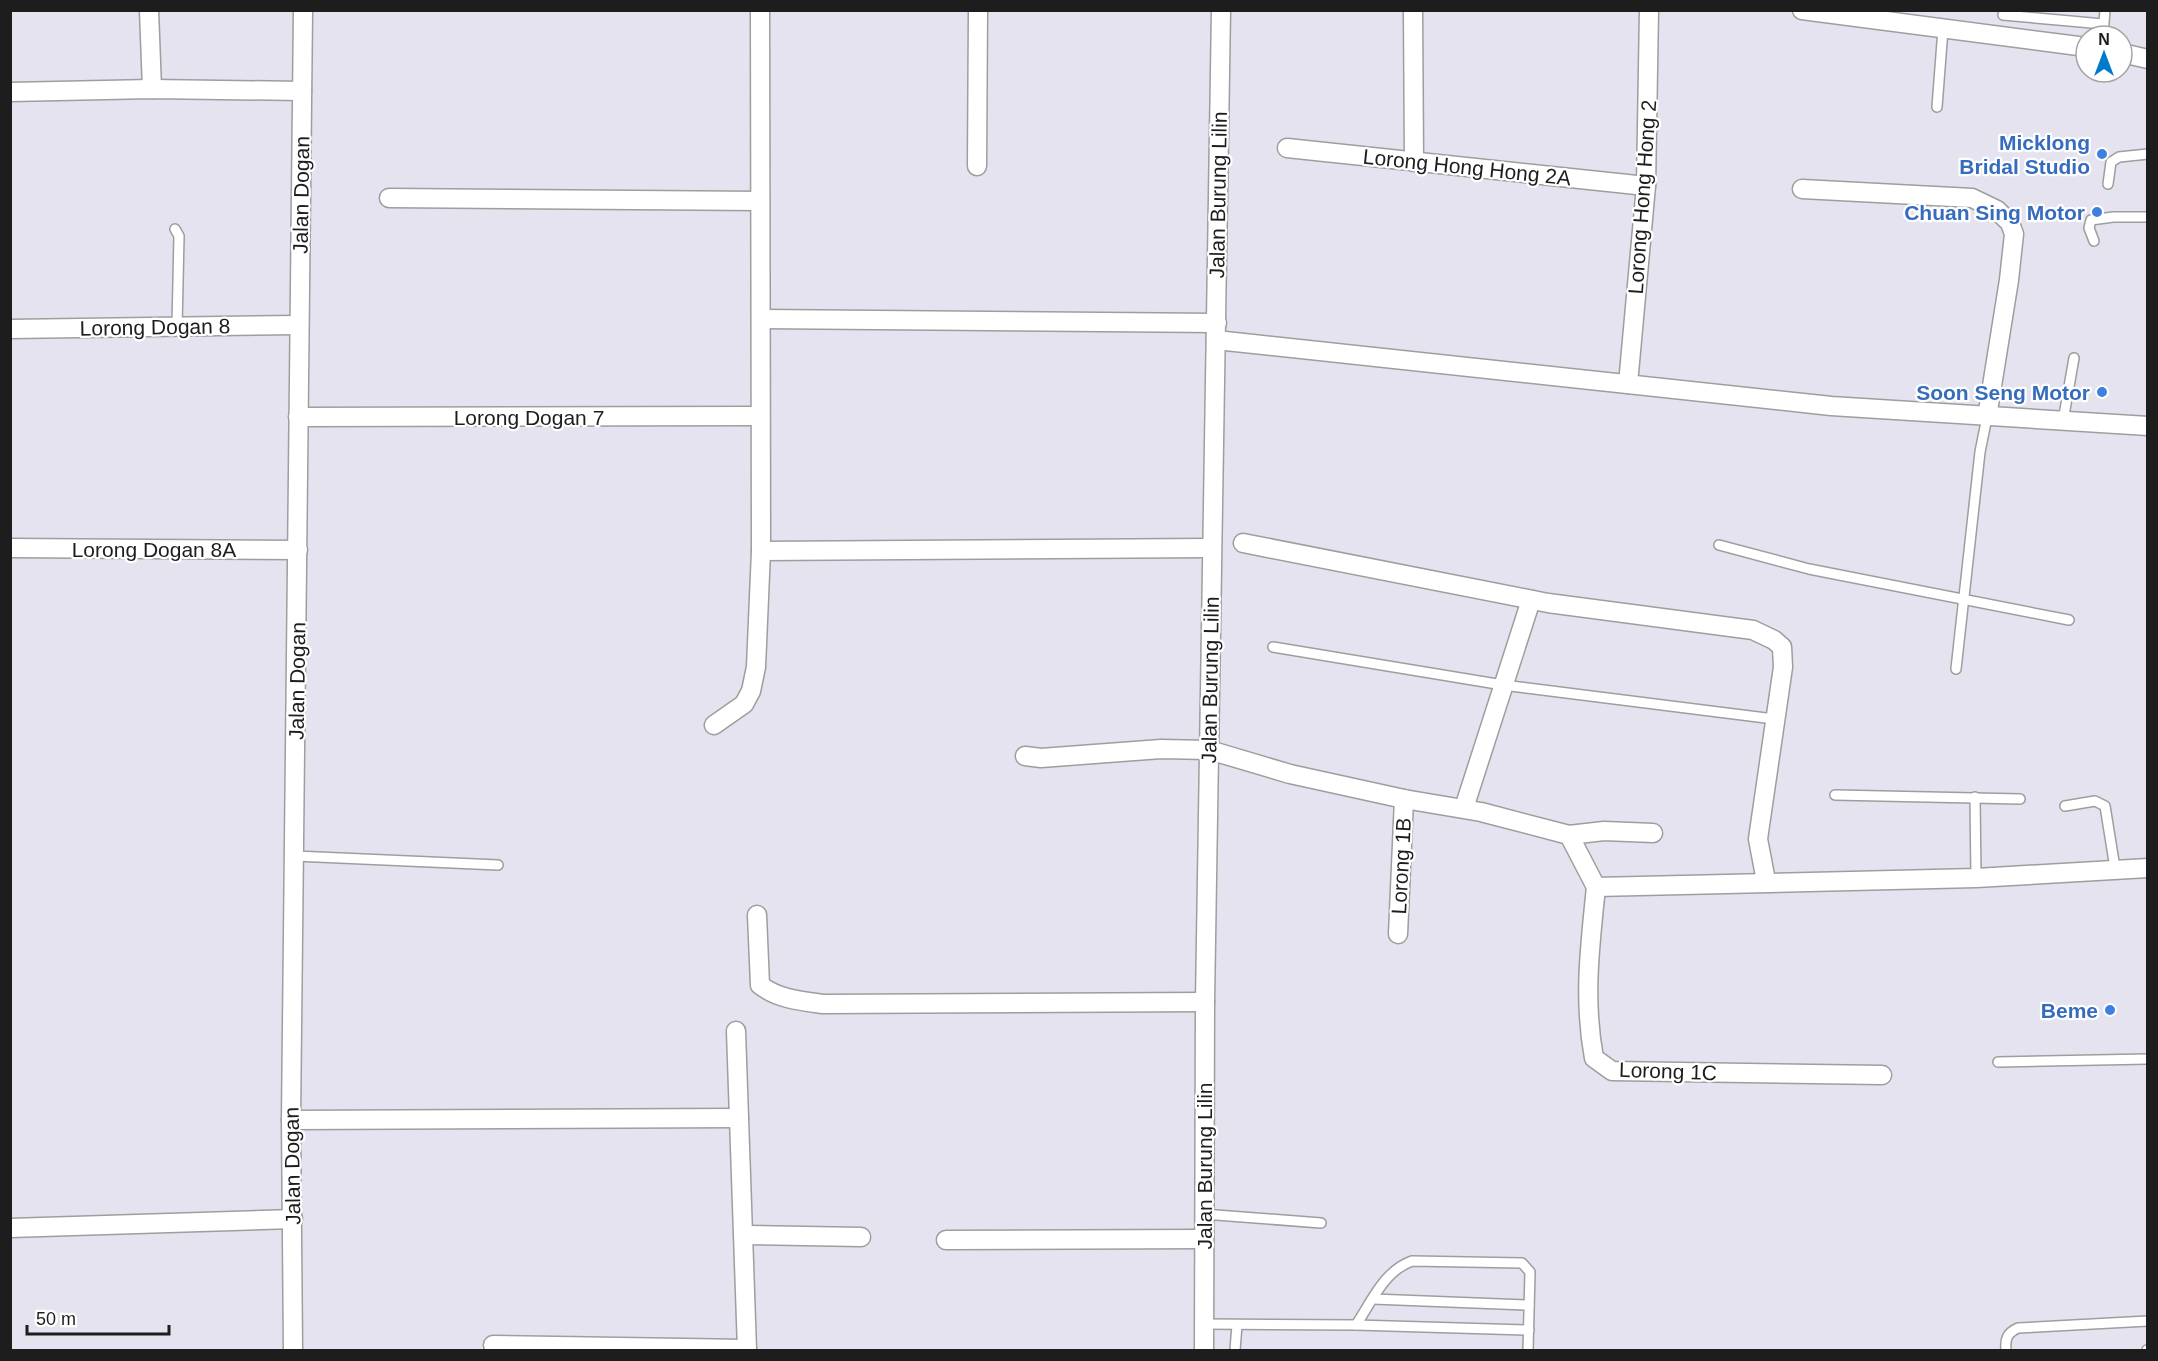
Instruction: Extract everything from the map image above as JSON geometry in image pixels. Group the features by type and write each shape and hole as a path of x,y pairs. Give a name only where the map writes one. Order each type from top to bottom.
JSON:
{"street":[{"path":"149,10 152,89"},
{"name":"Jalan Dogan","path":"293,1350 291,1120 296,856 303,10"},
{"path":"714,725 740,708 751,691 756,667 761,551 760,10"},
{"path":"977,166 978,10"},
{"name":"Jalan Burung Lilin","path":"1204,1350 1205,1002 1221,10"},
{"path":"1413,10 1414,162"},
{"name":"Lorong Hong Hong 2","path":"1628,384 1646,186 1648,10"},
{"path":"1802,10 1847,14 2002,38 2074,46"},
{"path":"10,92 152,89 302,91"},
{"name":"Lorong Hong Hong 2A","path":"1287,148 1646,186"},
{"path":"1802,189 1972,198 1997,210 2010,223 2014,234 2010,280 1987,417"},
{"path":"389,198 760,201"},
{"path":"761,319 1216,331 1628,384 1832,406 2148,426"},
{"name":"Lorong Dogan 8","path":"10,329 299,325"},
{"name":"Lorong Dogan 7","path":"298,417 759,416"},
{"path":"1243,543 1531,600 1753,630 1774,639 1782,647 1783,668 1758,839 1766,881"},
{"name":"Lorong Dogan 8A","path":"10,548 298,550"},
{"path":"761,551 1211,548"},
{"path":"1464,808 1531,600"},
{"path":"1025,756 1041,758 1161,749 1209,750 1290,774 1404,799 1464,808 1569,835 1604,831 1653,833"},
{"name":"Lorong 1B","path":"1398,934 1404,799"},
{"path":"1569,835 1596,886 1976,878 2115,868 2148,868"},
{"name":"Lorong 1C","path":"1596,886 1586,995 1588,1025 1594,1058 1612,1071 1882,1075"},
{"path":"757,915 760,986 771,994 795,1000 823,1004 1205,1002"},
{"path":"493,1345 747,1350 736,1031"},
{"path":"291,1120 739,1118"},
{"path":"10,1228 293,1219"},
{"path":"744,1235 861,1237"},
{"path":"946,1240 1203,1239"}],"lane":[{"path":"2002,38 2003,13 2103,24 2105,10"},
{"path":"1937,107 1943,29"},
{"path":"2108,184 2111,162 2126,155 2148,154"},
{"path":"2094,241 2090,228 2091,220 2113,217 2148,217"},
{"path":"175,229 179,236 177,327"},
{"path":"2063,421 2074,358"},
{"path":"1956,669 1980,452 1987,417"},
{"path":"1719,545 1809,569 2069,620"},
{"path":"1273,647 1503,685 1774,719"},
{"path":"1835,795 2020,798"},
{"path":"1975,797 1976,878"},
{"path":"2065,806 2095,801 2105,806 2115,868"},
{"path":"296,856 498,866"},
{"path":"1998,1062 2148,1059"},
{"path":"1203,1214 1321,1223"},
{"path":"1356,1324 1386,1278 1398,1266 1412,1261 1521,1263 1530,1272 1528,1350"},
{"path":"1373,1299 1529,1305"},
{"path":"2006,1350 2006,1339 2010,1332 2018,1328 2148,1321"},
{"path":"1205,1324 1356,1324 1529,1330"},
{"path":"1235,1350 1237,1325"}],"place":[{"name":"Micklong Bridal Studio","path":"2102,154"},
{"name":"Chuan Sing Motor","path":"2097,212"},
{"name":"Soon Seng Motor","path":"2102,392"},
{"name":"Beme","path":"2110,1010"}]}
